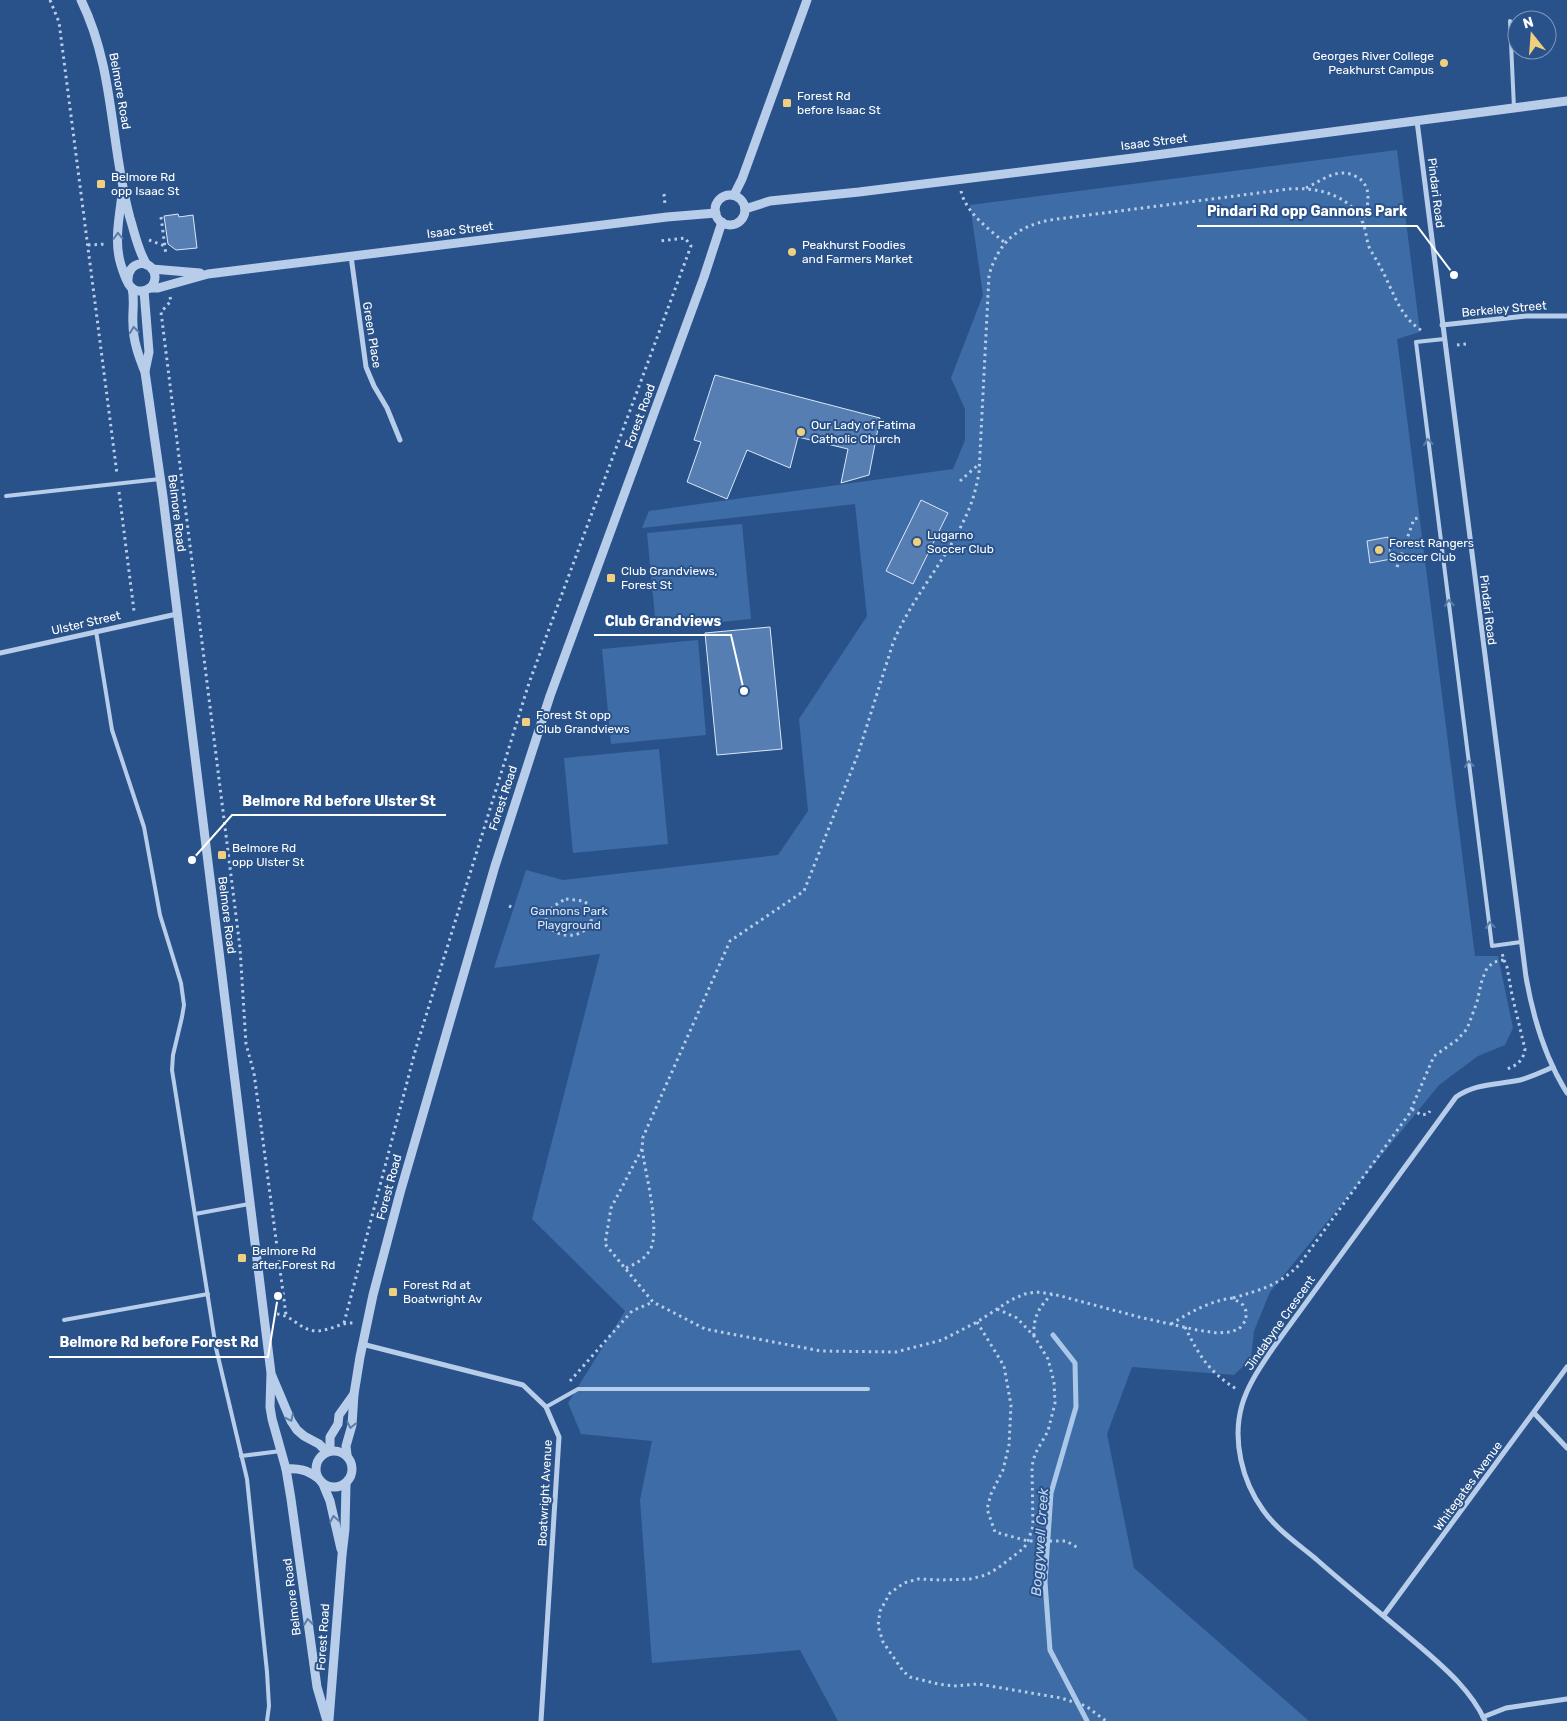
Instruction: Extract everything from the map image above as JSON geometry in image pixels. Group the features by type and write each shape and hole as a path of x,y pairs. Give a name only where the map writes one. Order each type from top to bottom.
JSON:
{"street":[{"name":"Belmore Road","path":"80,0 95,34 106,74 122,190 141,253 150,267"},
{"path":"734,195 742,179 807,0"},
{"name":"Isaac Street","path":"745,209 770,201 1417,122 1567,101"},
{"name":"Pindari Road","path":"1417,122 1520,942 1531,1004 1538,1030 1553,1067 1567,1094"},
{"name":"Belmore Road","path":"122,190 118,228 118,251 121,266 130,284 134,300 133,326 138,353 145,372 160,479 271,1373 270,1407 286,1469 300,1556 316,1687 328,1721"},
{"path":"734,195 742,200 745,209 740,222 731,225 722,222 716,213 717,203 720,199 724,196 734,195"},
{"name":"Isaac Street","path":"147,290 208,274 667,217 716,213"},
{"name":"Forest Road","path":"346,1455 366,1325 402,1183 463,972 553,686 701,285 722,222"},
{"name":"Green Place","path":"351,256 366,367 374,386 387,408 400,440"},
{"path":"142,264 150,267 155,280 147,290 139,291 130,284 129,270 133,266 142,264"},
{"name":"Isaac Street","path":"150,267 208,274"},
{"name":"Belmore Road","path":"145,372 149,352 147,290"},
{"name":"Berkeley Street","path":"1442,325 1526,316 1567,316"},
{"name":"Ulster Street","path":"0,653 177,614"},
{"name":"Jindabyne Crescent","path":"1484,1719 1473,1700 1452,1675 1273,1522 1263,1510 1247,1481 1242,1465 1239,1428 1242,1406 1261,1366 1456,1097 1476,1087 1521,1080 1553,1067"},
{"name":"Boatwright Avenue","path":"362,1344 523,1385 546,1407 559,1437 541,1721"},
{"name":"Whitegates Avenue","path":"1384,1616 1567,1368"},
{"name":"Belmore Road","path":"271,1373 291,1421 304,1436 319,1444 328,1452"},
{"name":"Forest Road","path":"328,1452 330,1437 338,1424 340,1415 354,1394"},
{"path":"1534,1413 1567,1448"},
{"path":"286,1469 309,1471 321,1481 334,1488 346,1484 352,1475 352,1464 346,1455 342,1452 328,1452 318,1460 316,1472 321,1481"},
{"name":"Forest Road","path":"321,1481 330,1501 342,1554"},
{"name":"Forest Road","path":"328,1721 342,1554 346,1529 346,1484"},
{"path":"1484,1719 1506,1708 1567,1699"}],"lane":[{"path":"1512,60 1514,108"},
{"path":"1444,339 1416,342 1492,946 1520,942"},
{"path":"6,496 160,479"},
{"path":"96,631 112,730 144,827 160,915 181,983 183,1011 172,1055 172,1070 216,1348 247,1479 267,1672 269,1706 267,1721"},
{"path":"195,1214 250,1204"},
{"path":"64,1320 208,1294"},
{"path":"546,1407 578,1389 868,1389"},
{"path":"242,1456 281,1450"}],"path":[{"path":"50,0 59,22 134,611"},
{"path":"1306,188 1336,174 1343,173 1357,177 1367,186 1368,192 1368,206 1362,222"},
{"path":"958,179 963,199 970,210 1005,243"},
{"path":"626,1268 644,1258 651,1248 654,1238 654,1222 642,1148 643,1137 730,941 804,891 858,754 893,643 908,610 966,518 975,492 980,464 987,288 992,263 1005,243 1024,228 1050,220 1306,188 1321,190 1345,202 1355,211 1362,222 1372,253 1393,294 1411,323 1423,332 1424,341"},
{"path":"161,217 166,256"},
{"path":"344,1323 416,1048 529,683 691,246 685,238 659,241"},
{"path":"170,293 171,301 161,312 240,948 246,1044 254,1073 286,1315"},
{"path":"960,481 980,464"},
{"path":"1397,567 1414,519 1418,518"},
{"path":"566,899 584,901 592,911 592,920 588,927 579,934 571,936 554,932 548,927 546,921 547,913 551,908 566,899"},
{"path":"509,906 514,908"},
{"path":"1497,1071 1519,1064 1525,1049 1501,944"},
{"path":"1171,1324 1206,1304 1269,1288 1285,1278 1299,1265 1412,1109 1434,1056 1457,1040 1466,1029 1476,1008 1482,980 1487,968 1494,962 1504,960"},
{"path":"1412,1109 1421,1115 1428,1114 1432,1108"},
{"path":"642,1148 611,1208 606,1244 653,1302 704,1329 821,1351 896,1352 942,1340 977,1322 1011,1300 1036,1292 1053,1294 1139,1317 1217,1333 1239,1329 1246,1320 1246,1311 1243,1305 1233,1298"},
{"path":"1034,1336 1035,1316 1042,1304 1053,1294"},
{"path":"566,1385 632,1311 653,1302"},
{"path":"997,1309 1017,1318 1034,1336 1048,1359 1054,1382 1055,1403 1048,1431 1035,1454 1032,1466 1033,1526 1028,1540 1024,1548 986,1575 970,1579 918,1579 904,1583 890,1593 880,1611 878,1626 883,1642 903,1671 910,1677 954,1686 978,1684 1061,1698 1086,1706 1106,1721"},
{"path":"264,1315 286,1315 304,1328 316,1331 347,1322 366,1325"},
{"path":"977,1322 1004,1366 1011,1405 1009,1446 1003,1470 991,1494 987,1509 995,1532 1028,1540 1066,1541 1080,1548"},
{"path":"1185,1327 1198,1354 1208,1366 1227,1384 1246,1395"}],"green space":[{"name":"Gannons Park Playground","path":"1397,150 1420,332 1397,339 1475,956 1498,956 1513,1028 1505,1045 1478,1056 1439,1085 1270,1292 1254,1331 1251,1359 1234,1375 1132,1367 1107,1434 1134,1568 1309,1721 838,1721 800,1650 652,1663 640,1500 652,1441 581,1434 568,1403 625,1311 532,1219 600,954 494,968 526,870 563,880 778,855 808,811 799,719 867,616 855,504 642,528 649,511 953,469 965,440 965,409 951,378 983,295 970,205"},
{"path":"742,524 751,619 656,628 647,533"},
{"path":"698,640 706,735 611,744 602,649"},
{"path":"659,749 668,844 573,853 564,758"}],"building":[{"path":"178,214 179,217 193,215 197,248 176,250 168,244 164,216"},
{"name":"Our Lady of Fatima Catholic Church","path":"715,375 880,418 869,475 841,483 848,449 798,437 790,468 747,450 727,499 687,482 701,442 694,440"},
{"name":"Lugarno Soccer Club","path":"921,500 948,513 913,584 886,571"},
{"name":"Forest Rangers Soccer Club","path":"1388,537 1391,559 1370,563 1367,541"},
{"path":"770,627 782,749 717,755 705,633"}],"waterway":[{"name":"Boggywell Creek","path":"1053,1335 1075,1363 1076,1407 1051,1493 1045,1582 1050,1650 1087,1721"}],"place":[{"name":"Georges River College Peakhurst Campus","path":"1444,63"},
{"name":"Forest Rd before Isaac St","path":"787,103"},
{"name":"Belmore Rd opp Isaac St","path":"101,184"},
{"name":"Peakhurst Foodies and Farmers Market","path":"792,252"},
{"name":"Pindari Rd opp Gannons Park","path":"1454,275"},
{"name":"Our Lady of Fatima Catholic Church","path":"801,432"},
{"name":"Lugarno Soccer Club","path":"917,542"},
{"name":"Forest Rangers Soccer Club","path":"1379,550"},
{"name":"Club Grandviews, Forest St","path":"611,578"},
{"name":"Club Grandviews","path":"744,691"},
{"name":"Forest St opp Club Grandviews","path":"526,722"},
{"name":"Belmore Rd opp Ulster St","path":"222,855"},
{"name":"Belmore Rd before Ulster St","path":"192,860"},
{"name":"Belmore Rd after Forest Rd","path":"242,1258"},
{"name":"Forest Rd at Boatwright Av","path":"393,1292"},
{"name":"Belmore Rd before Forest Rd","path":"278,1296"}]}
